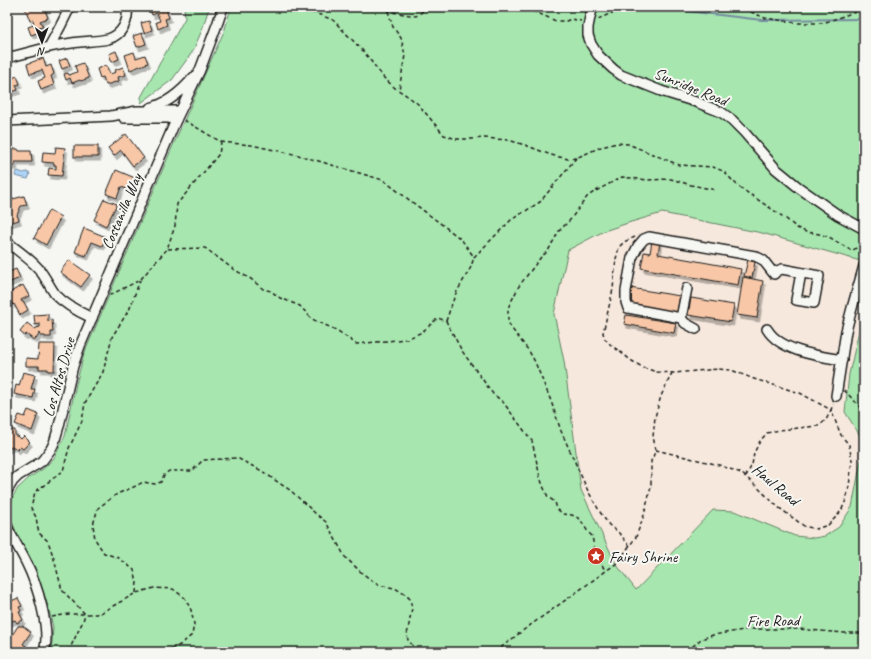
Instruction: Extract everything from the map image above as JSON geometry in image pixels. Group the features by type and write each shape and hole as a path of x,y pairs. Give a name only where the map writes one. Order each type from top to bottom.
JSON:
{"street":[{"path":"49,47 70,7"},
{"path":"7,58 49,47 108,39 121,31 126,23 127,7"},
{"path":"178,116 200,70 223,7"},
{"name":"Sunridge Road","path":"593,7 589,22 588,36 598,55 613,69 621,75 661,91 721,112 744,132 776,169 798,187 838,215 864,228"},
{"path":"7,121 111,116 154,107 165,103 200,70"},
{"path":"137,111 168,111 178,116"},
{"path":"111,116 126,118 168,118 178,116"},
{"name":"Costanilla Way","path":"92,318 178,116"},
{"path":"696,329 685,323 681,318 628,308 626,302 626,291 632,258 638,246 644,239 649,237 755,256 763,260 774,274 782,269 801,273"},
{"path":"7,242 31,261 55,294 77,311 92,318"},
{"path":"836,396 846,330 864,266"},
{"path":"681,318 687,288"},
{"name":"Los Altos Drive","path":"7,491 18,476 42,461 54,443 60,426 73,366 92,318"},
{"path":"767,329 769,333 779,341 791,348 810,355 842,360"},
{"path":"7,527 29,569 38,595 45,619 46,642 44,652"}],"path":[{"path":"250,7 262,10 271,10 281,7 289,8 315,13 333,20 364,52 384,78 395,88 418,104 444,135 456,139 484,138 508,140 525,144 551,155 568,159 576,158 601,147 617,143 628,144 679,165 713,167 723,171 739,187 785,218 797,228 806,232 829,237 852,251 864,242"},
{"path":"380,7 388,11 416,16 423,10 434,7"},
{"path":"512,7 533,11 556,21 566,21 571,19 589,22 626,8 652,7"},
{"path":"716,7 749,11 765,18 798,23 823,23 860,11 864,13"},
{"path":"388,11 393,28 401,38 405,55 399,90"},
{"path":"178,116 221,142 251,145 298,155 383,180 461,239 474,257"},
{"path":"85,614 62,590 48,541 40,534 36,517 31,508 35,492 63,471 69,448 82,421 85,404 103,372 112,337 130,308 140,280 167,249 175,226 177,204 219,154 221,142"},
{"path":"446,321 455,295 471,267 474,257 510,220 540,202 576,158"},
{"path":"630,546 618,532 609,525 588,491 560,431 551,401 535,362 508,322 508,308 519,286 548,250 559,230 570,220 587,197 594,192 622,177 648,180 671,179 716,190"},
{"path":"649,237 647,234 634,238 624,242 619,247 603,333 605,339 611,345 632,361 644,368 657,372 672,373 718,369 731,370 754,379 800,393 831,410"},
{"path":"167,249 205,248 263,289 271,291 280,298 300,306 312,319 338,331 356,344 407,339 422,332 438,318 446,321 462,351 493,394 503,402 532,441 543,486 548,497 555,502 557,509 564,514 572,515 580,519 592,536 594,547 603,568 606,571"},
{"path":"99,300 140,280"},
{"path":"495,652 617,563 636,537 644,515 651,487 651,461 656,450 653,437 655,417 661,396 672,373"},
{"path":"838,386 847,392 864,411"},
{"path":"746,477 752,465 754,453 760,441 767,433 779,430 818,426 826,420 836,396"},
{"name":"Haul Road","path":"656,450 719,466 740,473 804,526 816,530 828,525 838,515 846,500 849,487 852,460 849,445 841,435 831,410"},
{"path":"136,593 138,582 134,570 119,558 104,552 95,539 92,525 98,508 116,494 143,482 155,484 161,482 164,475 169,471 192,471 203,460 237,458 262,471 290,490 326,522 344,557 362,573 378,585 395,588 410,599 412,608 407,635 408,640 418,652"},
{"path":"45,619 69,614 99,614 136,593 154,588 173,589 185,598 191,610 194,624 192,635 180,645 166,652"},
{"path":"69,652 85,614"},
{"name":"Fire Road","path":"688,652 701,639 713,635 750,630 798,629 844,633 864,633"}],"shaded area":[{"path":"662,213 762,233 864,262 864,309 849,374 845,412 864,445 852,507 839,527 825,536 814,538 795,536 774,528 713,510 636,591 616,564 581,490 564,361 554,314 568,250 604,231"}],"green space":[{"path":"184,7 211,7 208,11 193,51 172,80 141,103 141,97 185,18"},
{"path":"231,7 864,7 864,262 762,233 662,213 604,231 568,250 554,314 564,361 581,490 616,564 636,590 713,510 734,511 795,536 814,538 825,536 839,527 852,507 864,445 864,652 50,652 53,627 48,606 34,565 16,532 11,518 13,496 18,488 30,477 43,469 54,458 65,436 84,354 174,143 225,29"},
{"path":"864,309 864,445 845,412 849,374"}],"water":[{"path":"18,171 23,173 27,172 30,174 28,179 15,176 16,172"}],"building":[{"path":"44,7 48,18 40,21 43,27 38,28 40,32 31,35 28,27 34,25 33,20 30,21 25,8"},
{"path":"149,7 160,7 162,11 166,9 169,18 165,19 167,25 158,29 156,22 160,21 157,13 152,15"},
{"path":"149,21 152,30 144,33 141,23"},
{"path":"142,33 146,44 137,47 133,36"},
{"path":"116,51 119,59 112,62 109,54"},
{"path":"134,52 136,58 145,55 148,63 130,70 125,55"},
{"path":"43,58 46,67 51,65 54,74 51,76 54,85 41,90 38,81 45,78 42,70 30,74 27,64"},
{"path":"67,58 70,66 62,69 59,61"},
{"path":"83,63 89,78 72,83 70,78 66,80 64,74 68,73 69,75 77,72 75,66"},
{"path":"106,65 110,74 123,67 126,75 118,77 119,81 106,85 103,77 100,78 97,69"},
{"path":"7,74 10,79 17,76 20,84 16,85 18,90 8,93"},
{"path":"126,134 144,158 133,166 121,150 114,156 108,148"},
{"path":"74,146 98,146 98,157 74,157"},
{"path":"56,147 65,148 62,176 48,175 49,168 56,169 56,165 54,165 54,163 42,162 43,152 55,153"},
{"path":"12,149 18,149 19,151 31,151 32,162 15,162 15,166 7,166 7,151 12,151"},
{"path":"116,170 135,178 130,190 121,187 117,198 106,194"},
{"path":"24,196 27,205 21,206 17,215 19,220 9,223 7,213 13,199"},
{"path":"104,199 117,204 106,226 94,220"},
{"path":"49,210 61,217 46,245 34,238"},
{"path":"84,228 106,237 102,246 92,242 86,256 75,252"},
{"path":"652,241 660,242 658,254 741,269 738,285 641,268 644,252 650,253"},
{"path":"69,260 90,275 81,287 60,272"},
{"path":"748,260 755,262 752,278 744,276"},
{"path":"16,269 20,278 8,283 7,285 7,273"},
{"path":"743,277 763,281 757,318 737,315"},
{"path":"23,285 29,296 21,300 24,302 28,310 20,315 7,294"},
{"path":"630,288 680,296 677,313 627,304"},
{"path":"691,298 734,305 731,322 688,315"},
{"path":"48,314 48,321 52,320 53,332 51,332 51,337 41,336 40,333 34,340 26,334 25,336 20,332 27,323 35,329 40,327 40,324 35,325 34,315"},
{"path":"626,315 676,323 674,333 624,324"},
{"path":"39,344 55,344 54,371 39,369 39,366 26,366 26,358 38,359"},
{"path":"23,372 35,375 31,389 35,389 33,398 14,394 16,385 19,386"},
{"path":"28,410 38,414 32,431 15,424 19,415 25,417"},
{"path":"7,430 15,430 15,436 18,436 21,439 24,436 30,442 23,449 20,447 17,450 14,447 10,447 7,450"},
{"path":"18,598 22,606 19,607 21,611 19,612 23,620 17,623 15,620 9,622 7,618 7,603"},
{"path":"18,626 23,626 31,632 23,644 26,646 22,652 7,652 7,635 8,633 12,635"}],"waterway":[{"path":"661,8 762,20 864,19"}],"place":[{"name":"Fairy Shrine","path":"596,556"}]}
